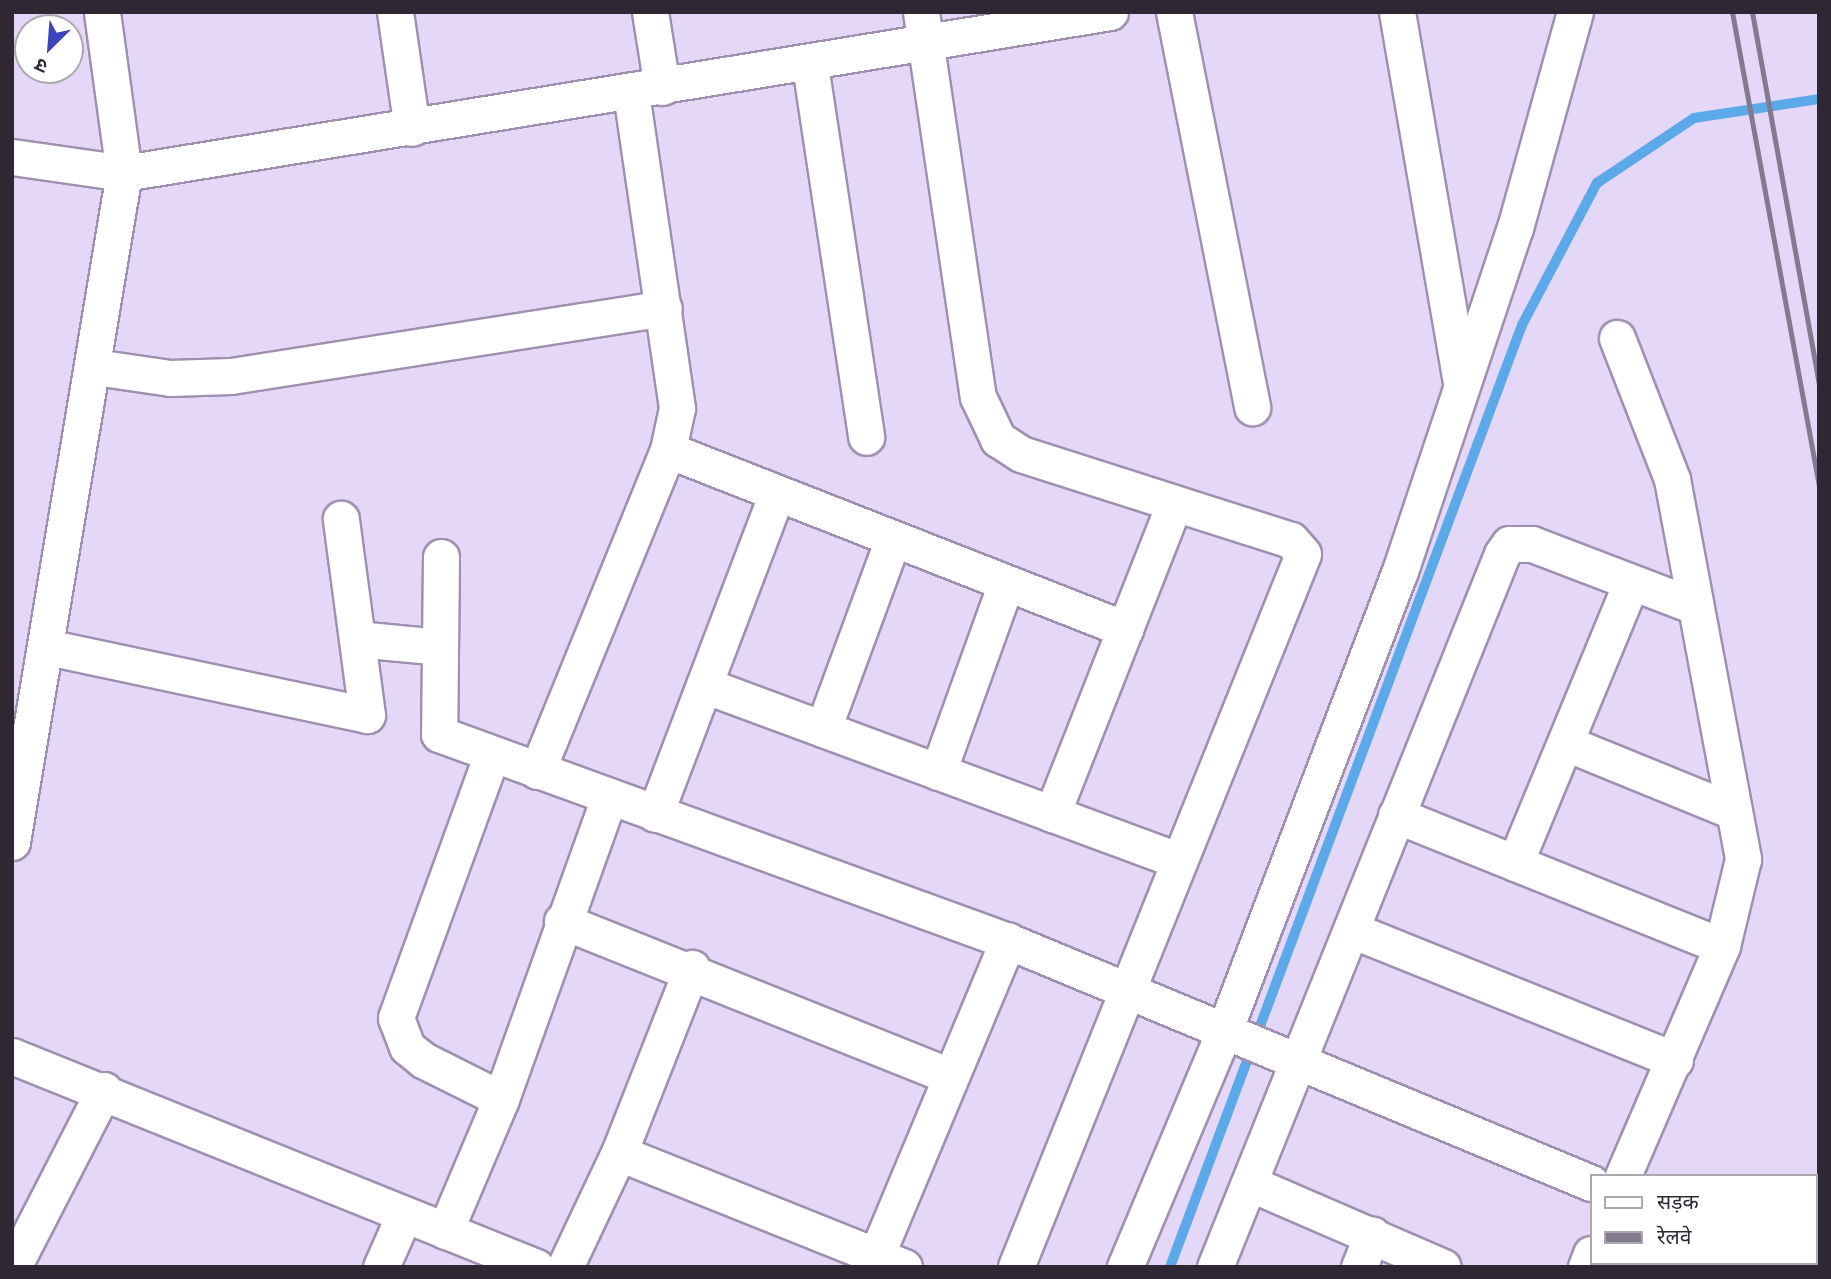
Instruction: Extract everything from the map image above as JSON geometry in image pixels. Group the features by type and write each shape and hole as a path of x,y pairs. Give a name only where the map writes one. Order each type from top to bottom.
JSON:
{"street":[{"path":"12,842 95,367 124,173 102,12"},
{"path":"395,12 412,128"},
{"path":"537,771 668,450 677,382 664,308 647,90 650,12"},
{"path":"12,158 124,173 810,65 924,26 1110,12"},
{"path":"1174,12 1252,407"},
{"path":"1397,12 1462,387"},
{"path":"1125,1267 1229,1032 1400,571 1462,387 1575,12"},
{"path":"924,26 986,423 1020,454 1291,540 1303,554 1177,860 1129,990 1016,1267"},
{"path":"810,65 866,437"},
{"path":"95,367 170,378 231,376 664,308"},
{"path":"1617,338 1672,479 1692,605 1744,859 1722,946 1624,1174"},
{"path":"668,450 1125,629"},
{"path":"655,814 777,493"},
{"path":"1052,814 1174,505"},
{"path":"47,648 367,715 341,519"},
{"path":"822,729 893,538"},
{"path":"1215,1267 1249,1183 1288,1057 1354,930 1493,565 1509,544 1532,544 1692,605"},
{"path":"441,557 439,734 1008,941 1590,1183"},
{"path":"938,772 1006,583"},
{"path":"1515,863 1631,583"},
{"path":"357,639 440,647"},
{"path":"704,685 1177,860"},
{"path":"1566,743 1733,811"},
{"path":"492,754 396,1018 407,1047 423,1060 500,1099"},
{"path":"459,1246 500,1099 562,921 609,797"},
{"path":"1396,815 1722,946"},
{"path":"562,921 692,968 949,1076"},
{"path":"1354,930 1675,1060"},
{"path":"619,1153 890,1261 949,1076 1008,941"},
{"path":"565,1267 619,1153 692,968"},
{"path":"12,1056 104,1090 404,1215 459,1246 536,1267"},
{"path":"13,1267 104,1090"},
{"path":"1249,1183 1441,1266"},
{"path":"381,1267 404,1215"},
{"path":"1359,1267 1372,1235"}],"waterway":[{"path":"1170,1267 1522,325 1597,183 1694,118 1819,99"}],"railway":[{"path":"1732,12 1819,486"},
{"path":"1752,12 1819,386"}]}
